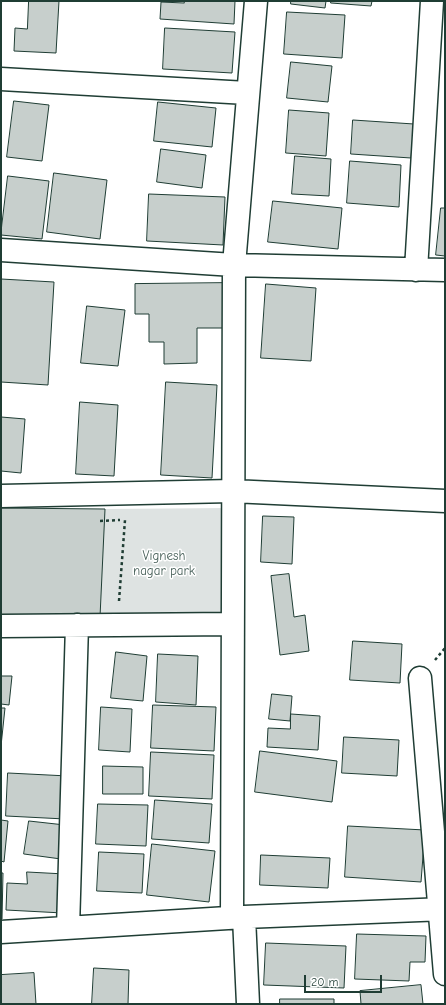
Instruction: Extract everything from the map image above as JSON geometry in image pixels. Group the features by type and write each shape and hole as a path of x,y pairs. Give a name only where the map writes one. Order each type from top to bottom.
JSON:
{"street":[{"path":"248,1004 238,917 232,624 232,491 234,265 247,93 256,1"},
{"path":"416,270 432,1"},
{"path":"1,79 247,93"},
{"path":"1,250 234,265 445,270"},
{"path":"1,496 232,491 445,501"},
{"path":"1,626 232,624"},
{"path":"68,928 77,625"},
{"path":"420,678 443,909 445,974"},
{"path":"1,932 238,917 443,909"}],"path":[{"path":"119,602 125,520"}],"green space":[{"name":"Vignesh nagar park","path":"226,508 225,618 100,617 105,509"}],"building":[{"path":"29,1 59,1 56,53 14,51 15,28 27,29"},
{"path":"184,1 235,1 234,24 160,19 161,2 184,3"},
{"path":"291,1 326,1 325,8 291,4"},
{"path":"331,1 372,1 371,6 331,3"},
{"path":"287,12 345,15 342,58 284,54"},
{"path":"165,28 235,32 232,73 163,69"},
{"path":"291,62 332,66 328,102 287,98"},
{"path":"14,101 49,105 42,161 7,157"},
{"path":"158,102 216,108 212,147 154,141"},
{"path":"289,110 329,113 326,156 286,153"},
{"path":"353,120 414,124 411,158 351,154"},
{"path":"161,149 206,155 202,188 157,182"},
{"path":"295,156 331,159 329,196 292,194"},
{"path":"350,161 401,165 399,207 347,203"},
{"path":"54,173 107,180 100,239 47,232"},
{"path":"8,176 49,181 42,239 1,235"},
{"path":"149,194 225,197 223,245 147,241"},
{"path":"273,201 342,208 338,249 268,242"},
{"path":"441,208 445,208 445,256 436,255"},
{"path":"1,279 54,282 48,385 1,382"},
{"path":"228,283 228,328 197,328 197,363 164,364 164,342 149,342 149,314 135,314 135,284"},
{"path":"266,284 316,288 311,361 261,358"},
{"path":"87,306 125,310 118,366 81,363"},
{"path":"166,382 217,385 212,478 161,475"},
{"path":"80,402 118,405 114,476 76,474"},
{"path":"1,417 25,419 21,473 1,471"},
{"path":"1,508 105,509 100,617 1,618"},
{"path":"263,516 294,517 292,564 261,562"},
{"path":"289,574 294,617 305,615 309,651 280,655 271,576"},
{"path":"353,641 402,644 400,683 350,680"},
{"path":"116,652 147,656 143,701 111,698"},
{"path":"158,654 198,656 196,705 156,702"},
{"path":"1,676 12,676 9,705 1,704"},
{"path":"272,694 292,696 290,721 269,719"},
{"path":"153,705 216,707 214,751 151,748"},
{"path":"101,707 132,709 130,752 99,750"},
{"path":"1,708 5,708 1,746"},
{"path":"291,714 320,716 318,750 267,747 268,728 290,729"},
{"path":"344,737 399,740 397,776 342,773"},
{"path":"260,751 337,761 332,802 255,792"},
{"path":"151,752 214,755 212,799 149,796"},
{"path":"103,766 143,767 143,794 103,794"},
{"path":"8,773 68,776 65,819 6,816"},
{"path":"155,800 212,804 209,843 152,839"},
{"path":"98,804 148,805 146,846 96,844"},
{"path":"1,820 8,821 4,862 1,861"},
{"path":"29,821 65,825 61,859 24,854"},
{"path":"348,826 425,830 421,882 345,877"},
{"path":"152,844 215,851 209,902 147,895"},
{"path":"99,852 144,854 142,893 97,891"},
{"path":"261,855 330,858 328,888 260,885"},
{"path":"27,872 65,874 63,913 6,910 7,883 27,884"},
{"path":"1,873 3,873 2,919 1,919"},
{"path":"357,934 426,936 425,962 410,962 409,981 355,979"},
{"path":"266,943 346,946 344,988 264,985"},
{"path":"94,968 129,970 128,1004 92,1004"},
{"path":"34,973 36,1004 1,1004 1,975"},
{"path":"421,985 423,1004 361,1004 360,991"},
{"path":"280,999 334,999 334,1004 280,1004"}]}
